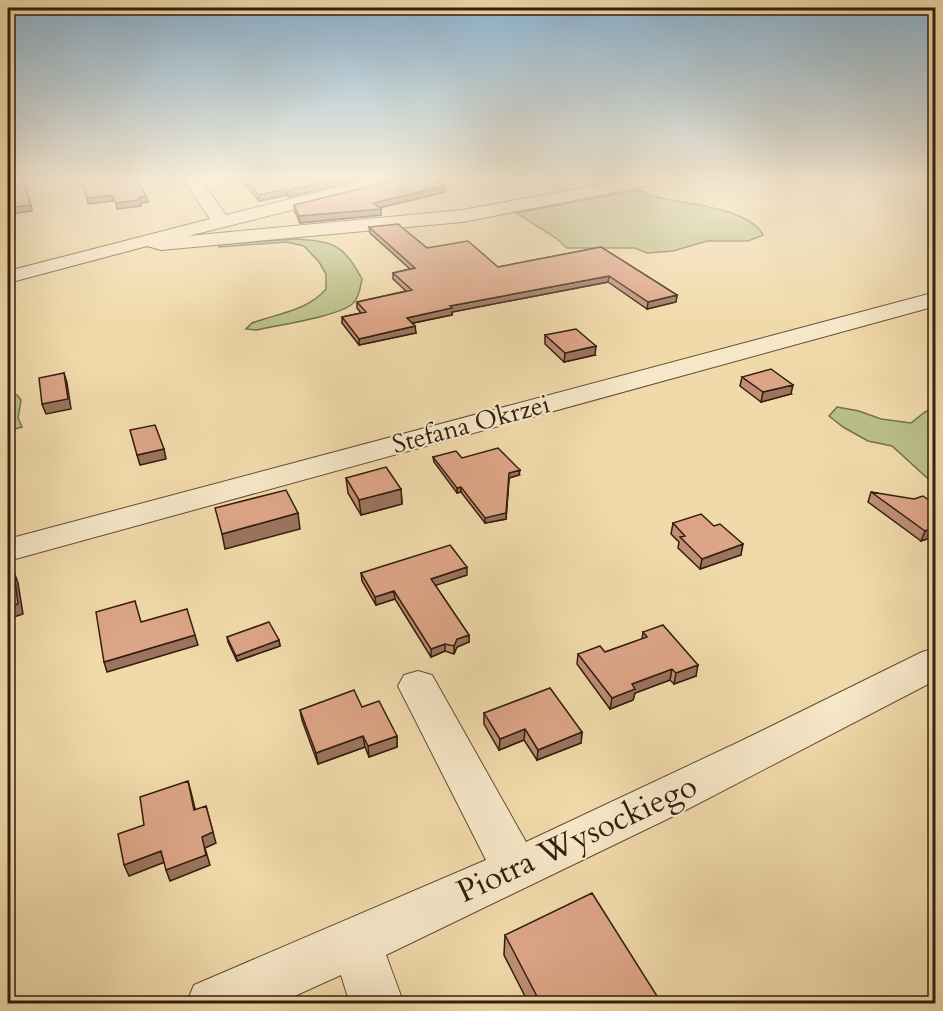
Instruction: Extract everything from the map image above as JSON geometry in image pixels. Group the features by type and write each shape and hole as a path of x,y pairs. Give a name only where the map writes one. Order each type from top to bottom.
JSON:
{"street":[{"path":"8,277 202,226"},
{"path":"147,240 161,244 353,226"},
{"name":"Stefana Okrzei","path":"8,550 936,299"},
{"name":"Piotra Wysockiego","path":"213,1004 356,944 792,737 936,662"},
{"path":"418,686 515,868"},
{"path":"356,944 377,1004"}],"green space":[{"path":"537,226 756,226 763,235 748,241 707,241 673,251 647,253 635,248 567,248"},
{"path":"298,239 330,244 344,252 362,279 356,300 343,309 320,317 257,330 246,329 252,323 292,311 310,302 326,289 326,274 319,262 304,246 287,242 219,247 219,244"},
{"path":"8,394 17,395 21,400 18,418 22,427 8,431"},
{"path":"837,407 859,411 881,419 911,423 925,412 935,408 935,485 892,446 868,441 829,416"}],"building":[{"path":"401,226 427,248 468,241 498,267 601,247 677,295 648,302 609,276 450,306 452,308 407,318 415,326 359,339 342,317 366,312 357,302 412,290 393,273 415,268 369,227"},
{"path":"576,329 596,346 565,353 545,335"},
{"path":"771,369 793,385 763,392 742,377"},
{"path":"64,373 68,399 42,404 39,378"},
{"path":"155,425 164,449 137,455 130,430"},
{"path":"498,448 520,470 509,473 506,513 485,518 461,487 457,488 433,457 456,451 462,458"},
{"path":"386,467 401,489 359,500 346,478"},
{"path":"286,490 298,513 222,534 215,508"},
{"path":"871,492 914,499 923,496 936,505 936,527 925,531"},
{"path":"701,514 714,526 720,524 743,544 702,559 680,537 685,536 673,523"},
{"path":"450,545 467,567 431,579 469,635 457,639 454,646 445,644 431,649 394,591 375,597 361,573"},
{"path":"14,572 18,604 8,607 8,574"},
{"path":"135,601 141,622 187,609 195,635 104,662 96,612"},
{"path":"269,622 279,640 236,656 227,637"},
{"path":"663,625 698,665 676,673 672,669 632,684 635,689 612,698 578,654 600,646 605,652 647,637 643,632"},
{"path":"550,688 582,732 538,750 525,729 500,739 484,713"},
{"path":"354,690 362,707 379,701 397,736 368,746 363,736 316,753 300,710"},
{"path":"188,781 194,810 206,806 213,832 202,837 206,855 166,870 161,851 124,865 118,834 144,825 140,797"},
{"path":"592,893 662,1004 541,1004 505,935"}]}
